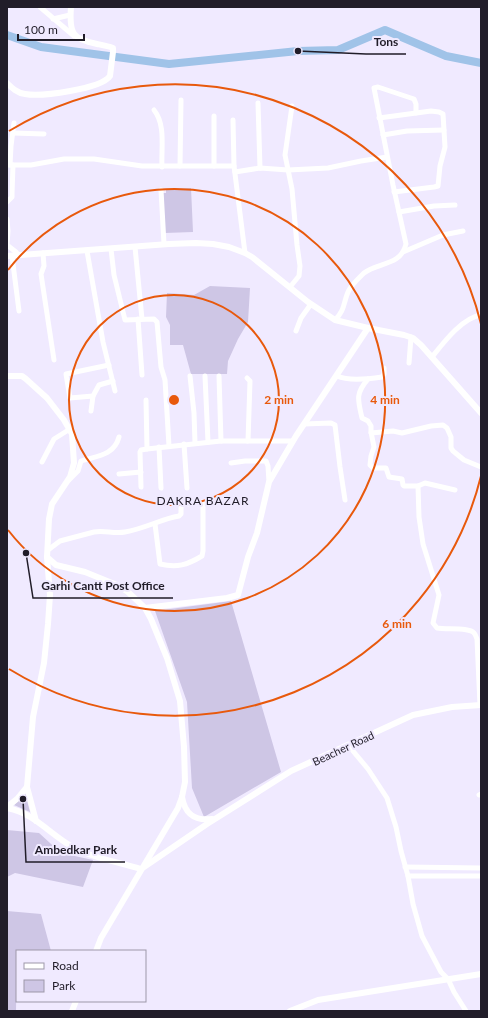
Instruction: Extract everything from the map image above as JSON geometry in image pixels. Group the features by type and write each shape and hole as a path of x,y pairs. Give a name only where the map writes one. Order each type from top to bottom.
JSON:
{"street":[{"path":"7,83 14,90 25,94 62,93 94,86 104,82 110,76 113,52 112,48 83,42 40,7"},
{"path":"71,7 70,15 75,37"},
{"path":"53,18 70,15"},
{"path":"403,252 406,240 394,192 379,118 374,90 375,88 414,99 416,101 416,113"},
{"path":"180,100 180,166"},
{"path":"258,103 260,168"},
{"path":"290,287 299,276 300,266 294,200 285,151 292,106"},
{"path":"154,110 160,122 162,166"},
{"path":"379,118 435,111 443,114 445,147 440,166 438,186 434,188 394,192"},
{"path":"214,116 214,166"},
{"path":"233,120 234,169 245,253"},
{"path":"7,202 12,197 10,153 14,123"},
{"path":"383,135 407,131 444,130"},
{"path":"13,133 44,134"},
{"path":"10,165 31,165 64,159 94,159 133,166 214,166 234,169 260,168 288,170 328,168 387,157"},
{"path":"161,190 164,244"},
{"path":"399,212 434,206 455,205"},
{"path":"7,219 7,245 16,252 12,256 20,311"},
{"path":"335,320 343,310 348,291 365,272 391,262 403,252 443,235 463,231"},
{"path":"12,256 164,244 196,243 213,244 245,253 311,304 335,320 411,337 421,345 481,413"},
{"path":"135,247 142,375"},
{"path":"111,249 114,275 125,320 156,319 158,323 160,367 165,380 169,446"},
{"path":"87,251 103,342 115,390"},
{"path":"42,253 44,266 41,274 54,360"},
{"path":"296,331 301,318 311,304"},
{"path":"432,357 449,335 470,318 481,315"},
{"path":"269,482 293,441 368,328"},
{"path":"409,363 411,337"},
{"path":"93,396 70,398 66,374 109,365"},
{"path":"337,376 346,379 368,379 383,376 384,368"},
{"path":"7,376 22,376 47,398 70,429 72,434 74,463 68,481 52,504 49,519 48,554 50,595 48,624 44,663 34,717 27,787 36,821"},
{"path":"190,376 194,413 195,443"},
{"path":"205,376 208,442"},
{"path":"219,376 221,441"},
{"path":"247,378 250,381 248,441"},
{"path":"368,379 361,388 358,400 362,418 370,423 374,448 371,456 371,466 375,468 386,468 389,476 402,479 402,485 404,486 418,486 429,483 455,490"},
{"path":"91,411 93,396 99,385 113,381"},
{"path":"146,400 147,449"},
{"path":"304,424 331,423 335,425 345,500"},
{"path":"371,433 390,431 402,433 431,426 443,425 447,428 451,437 451,448 453,451 464,460 481,467"},
{"path":"42,462 54,439 70,429"},
{"path":"68,481 77,474 80,461 108,452 115,447 119,437"},
{"path":"141,487 141,450 221,441 293,441"},
{"path":"184,444 187,488"},
{"path":"159,448 161,488"},
{"path":"146,608 227,598 238,595 248,557 257,533 269,482 268,466 266,461 231,463"},
{"path":"119,474 141,472"},
{"path":"418,486 423,544 439,595 433,623 438,628 444,630 470,630 474,633 477,639 481,705"},
{"path":"48,554 60,541 98,531 116,533 125,532 155,524 170,517 179,516 181,514 182,505 202,502 204,518 204,551 202,556 182,566 171,567 160,564 155,524"},
{"path":"48,554 53,564 85,572 117,585 128,592 146,608 152,619 167,658 180,702 185,782 182,797 178,808 101,938 96,950"},
{"name":"Beacher Road","path":"141,869 215,818 291,771 413,715 452,707 481,705"},
{"path":"348,745 368,769 387,798 396,826 413,904 422,936 441,972 448,979 466,1011"},
{"path":"7,808 27,787"},
{"path":"182,797 184,808 188,813 204,820 215,818"},
{"path":"7,808 29,815 70,845 86,854 141,869"},
{"path":"405,867 481,868"},
{"path":"408,876 481,876"},
{"path":"290,1011 318,1000 481,974"}],"green space":[{"path":"191,188 193,232 165,233 163,193 166,193 166,189"},
{"path":"210,286 250,288 248,322 228,361 227,374 191,374 183,345 170,345 170,325 166,317 167,293 194,295"},
{"path":"231,601 281,772 204,817 192,788 187,702 155,611"},
{"path":"25,793 30,812 14,805"},
{"path":"7,830 39,833 61,853 93,860 83,887 15,873 7,877"},
{"path":"7,911 41,914 51,950 16,950 16,1011 7,1011"}],"waterway":[{"path":"7,35 41,47 169,64 298,51 338,50 385,30 446,56 481,63"}],"place":[{"name":"Tons","path":"298,51"},
{"name":"Garhi Cantt Post Office","path":"26,553"},
{"name":"Ambedkar Park","path":"23,799"}],"district":[{"name":"DAKRA BAZAR","path":"203,500"}]}
